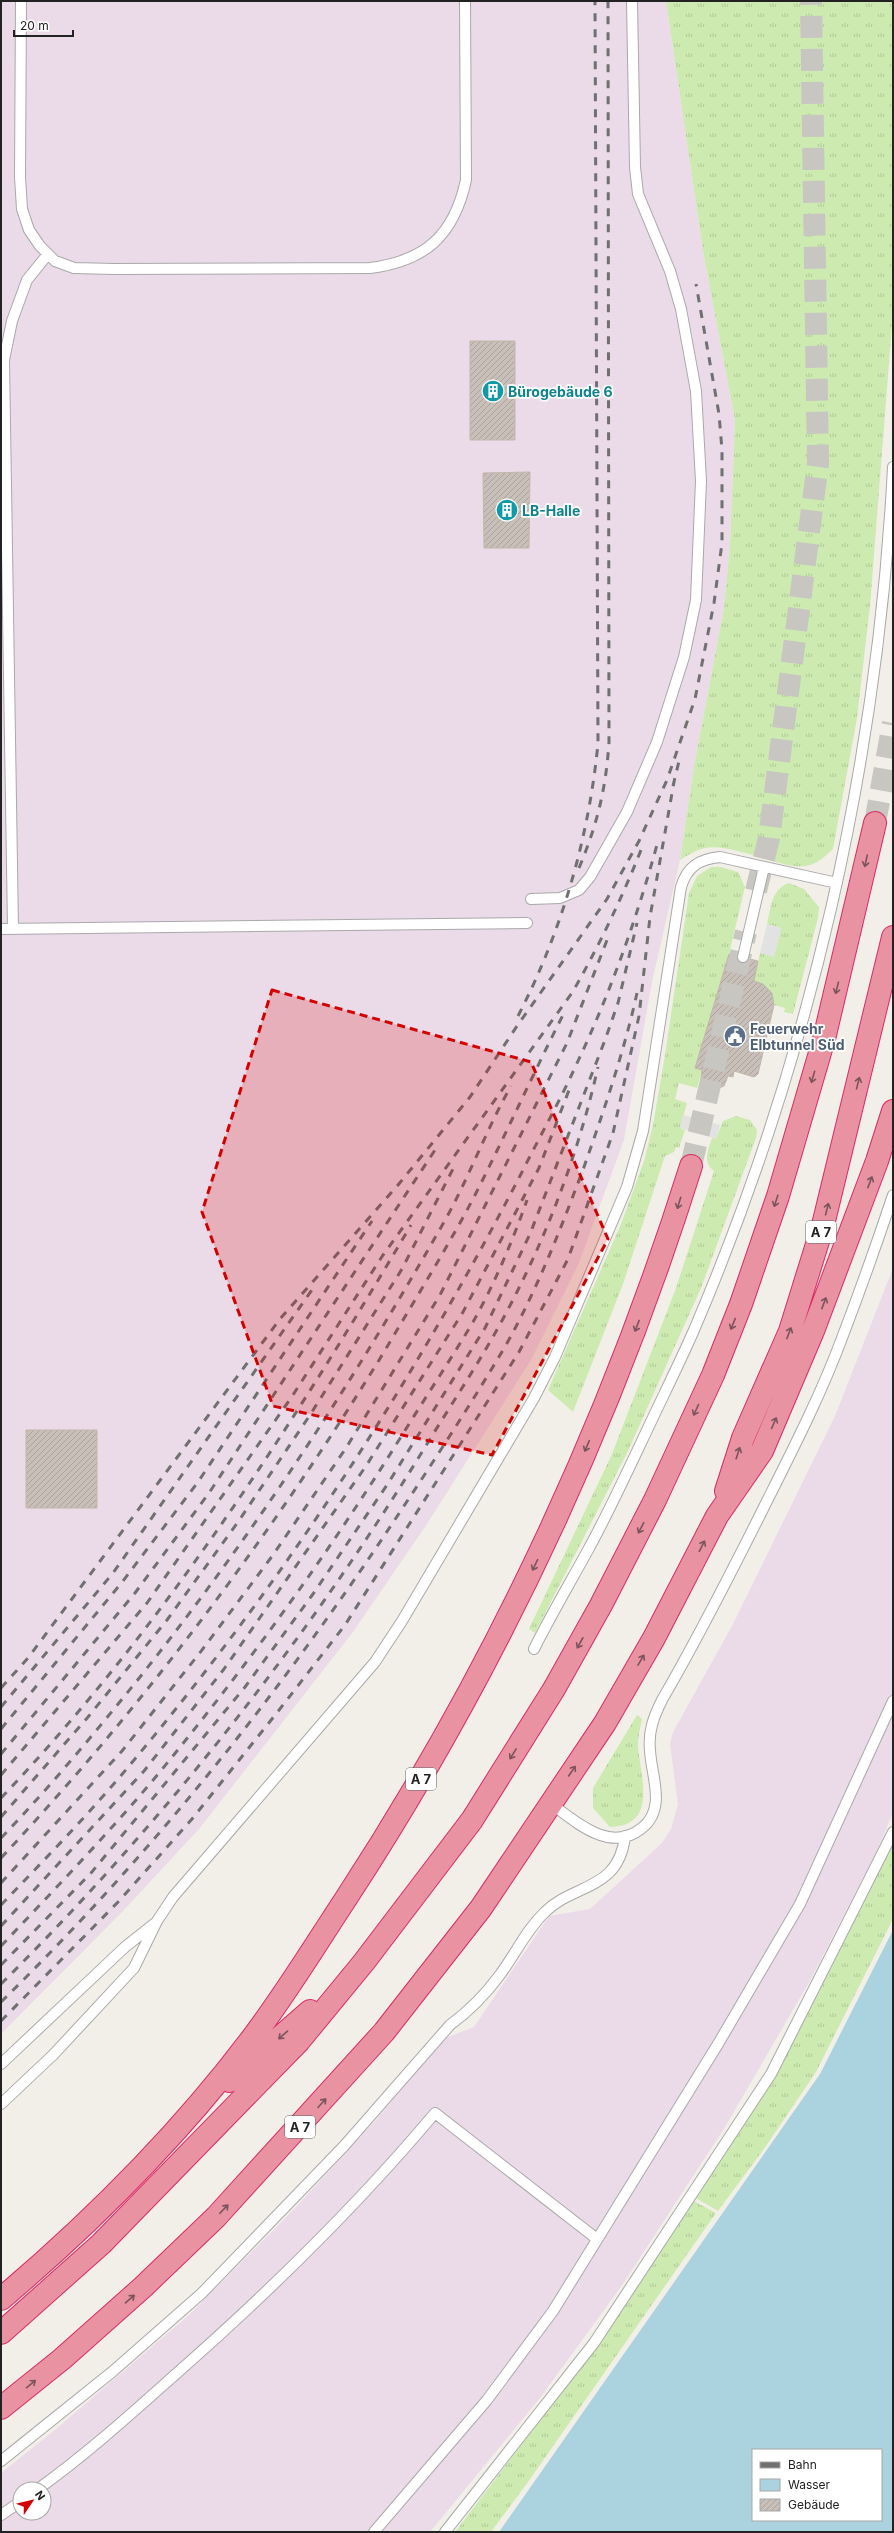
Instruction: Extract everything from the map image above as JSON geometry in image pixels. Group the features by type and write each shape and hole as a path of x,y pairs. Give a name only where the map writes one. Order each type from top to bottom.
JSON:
{"highway":[{"name":"A 7","path":"1,2333 101,2244 178,2168 299,2041 364,1962 472,1820 554,1688 601,1605 655,1500 713,1375 741,1304 793,1144 824,1039 875,823"},
{"name":"A 7","path":"717,1516 743,1438 790,1330 823,1226 893,937"},
{"name":"A 7","path":"1,2408 62,2359 149,2282 216,2217 337,2087 384,2032 481,1908 609,1716 654,1638 717,1516 762,1451 833,1279 877,1161 893,1111"},
{"name":"A 7","path":"181,2124 254,2036 373,1858 460,1712 540,1555 617,1378 650,1292 690,1166"},
{"name":"A 7","path":"1,2299 85,2222 181,2124 364,1962"}],"lane":[{"path":"21,1 20,177 22,209 29,230 55,262 74,268 114,269 370,268 392,265 412,258 427,249 448,227 460,204 466,180 465,1"},
{"path":"531,899 560,898 579,890 590,877 627,812 656,742 684,658 696,600 701,481 696,391 681,309 670,271 638,194 635,167 632,1"},
{"path":"13,928 4,360 12,320 27,280 48,254"},
{"path":"534,1649 562,1594 610,1507 694,1330 752,1180 804,1018 837,883 873,677 890,528 893,467"},
{"path":"1,2104 53,2055 134,1968 157,1921 173,1897 375,1662 402,1621 534,1398 554,1357 627,1187 643,1131 684,877 692,866 707,858 720,857 837,883"},
{"path":"743,957 764,867"},
{"path":"1,929 527,923"},
{"path":"550,1803 589,1832 608,1837 634,1834 650,1822 657,1803 649,1748 654,1715 731,1572 790,1455 842,1340 893,1195"},
{"path":"374,2532 487,2400 553,2311 718,2044 800,1904 893,1701"},
{"path":"445,2532 594,2343 771,2074 893,1832"},
{"path":"1,2461 112,2372 202,2292 344,2146 450,2026 468,2012 499,1976 521,1941 546,1910 564,1898 600,1881 610,1871 622,1854 625,1836"},
{"path":"1,2064 125,1947 157,1921"},
{"path":"49,2481 81,2458 260,2300 390,2166 435,2114 597,2239"},
{"path":"1,2515 12,2507"}],"highlighted area":[{"path":"272,990 531,1062 608,1239 492,1455 273,1406 202,1212"}],"shaded area":[{"path":"1,1 666,1 704,257 735,420 730,545 724,608 694,766 680,860 652,982 624,1140 578,1265 531,1360 427,1524 353,1632 199,1829 124,1910 1,2034"},
{"path":"767,924 781,928 774,957 760,953"},
{"path":"683,1115 720,1125 716,1139 680,1128"},
{"path":"893,1268 893,1813 878,1848 811,1979 725,2127 623,2284 540,2398 430,2532 1,2532 1,2473 56,2429 189,2315 296,2207 376,2120 443,2039 474,2027 549,1916 590,1909 662,1843 671,1829 678,1804 670,1744 673,1732 733,1624 835,1416"}],"green space":[{"path":"666,1 893,1 892,325 870,606 857,718 833,849 810,865 788,865 730,849 717,847 702,849 680,860 694,766 724,608 730,545 735,420 704,257"},
{"path":"711,867 721,867 738,872 745,887 729,954 695,1068 702,1070 697,1088 679,1083 675,1099 687,1103 680,1128 685,1130 679,1148 676,1147 674,1152 665,1156 623,1284 573,1412 548,1390 621,1224 644,1161 653,1125 665,1055 689,893 697,876"},
{"path":"789,883 804,889 819,907 818,918 793,1014 784,1012 785,1008 774,1005 772,996 768,989 762,984 754,981 760,953 774,956 781,928 767,924 775,894 783,886"},
{"path":"736,1116 750,1120 757,1130 756,1138 701,1288 628,1451 535,1633 529,1629 612,1454 676,1288 714,1171 708,1164 707,1160 712,1138 716,1138 723,1121"},
{"path":"637,1715 642,1719 638,1746 643,1785 641,1809 635,1818 625,1824 610,1827 593,1808 593,1788"},
{"path":"893,1843 893,1919 816,2072 766,2146 718,2211 694,2197 776,2072"},
{"path":"692,2200 716,2213 528,2482 491,2532 455,2532 566,2386"}],"water":[{"path":"893,1930 893,2532 499,2532 820,2074"}],"building":[{"name":"Bürogebäude 6","path":"470,341 515,341 515,440 470,440"},
{"name":"LB-Halle","path":"530,472 529,548 484,548 483,473"},
{"name":"Feuerwehr Elbtunnel Süd","path":"729,954 758,961 754,981 763,984 772,993 774,1005 758,1074 754,1077 734,1071 733,1077 728,1076 724,1086 719,1088 706,1084 701,1078 702,1070 695,1068"},
{"path":"26,1430 97,1430 97,1508 26,1508"}],"tunnel":[{"path":"756,891 769,838 818,463 811,1"},
{"path":"875,823 893,723"},
{"path":"691,1166 746,932"}],"railway":[{"path":"518,1016 548,951 571,883 588,813 598,743 595,1"},
{"path":"579,868 591,837 600,806 606,775 609,742 608,1"},
{"path":"1,1688 28,1658 280,1319 398,1185 470,1097 517,1026 607,899 639,841 667,780 695,699 714,603 722,543 722,450 719,414 696,284"},
{"path":"673,786 680,757"},
{"path":"1,2021 119,1901 192,1819 345,1625 519,1352 568,1259 613,1133 639,1016 650,917 674,782"},
{"path":"1,1905 102,1798 189,1692 243,1622 294,1551 391,1404 480,1252 558,1103 602,1008 613,980 633,925 658,841"},
{"path":"1,1775 147,1603 291,1398 383,1255 572,993 610,920 643,845"},
{"path":"1,1965 91,1873 245,1687 313,1594 387,1485 485,1328 530,1234 605,1040 618,1003 637,923"},
{"path":"1,1883 122,1751 202,1650 273,1555 346,1448 440,1295 567,1043 609,935"},
{"path":"1,2002 54,1949 155,1838 250,1722 339,1601 461,1419 518,1323 567,1213 613,1081 637,993"},
{"path":"1,1858 55,1799 157,1678 205,1615 298,1486 384,1352 474,1197 564,1013"},
{"path":"1,1984 61,1922 176,1794 230,1727 282,1658 333,1588 381,1517 486,1349 527,1271 556,1205 568,1171 580,1136 598,1067"},
{"path":"1,1926 144,1771 224,1669 366,1466 463,1312 539,1168 571,1085"},
{"path":"1,1838 104,1722 136,1682 220,1571 299,1458 374,1341 444,1222 511,1086"},
{"path":"1,1754 135,1593 209,1493 437,1147"},
{"path":"1,1817 88,1717 167,1620 238,1522 310,1415 402,1269 456,1163"},
{"path":"1,1946 98,1843 154,1779 221,1695 285,1610 346,1522 473,1322 503,1262 527,1200"},
{"path":"1,1729 123,1581 198,1482 372,1221"},
{"path":"1,1798 60,1733 117,1665 171,1595 272,1450 320,1375 411,1225"},
{"path":"1,1707 113,1573 314,1287"}],"place":[{"name":"Bürogebäude 6","path":"493,391"},
{"name":"LB-Halle","path":"507,510"},
{"name":"Feuerwehr Elbtunnel Süd","path":"735,1036"}]}
